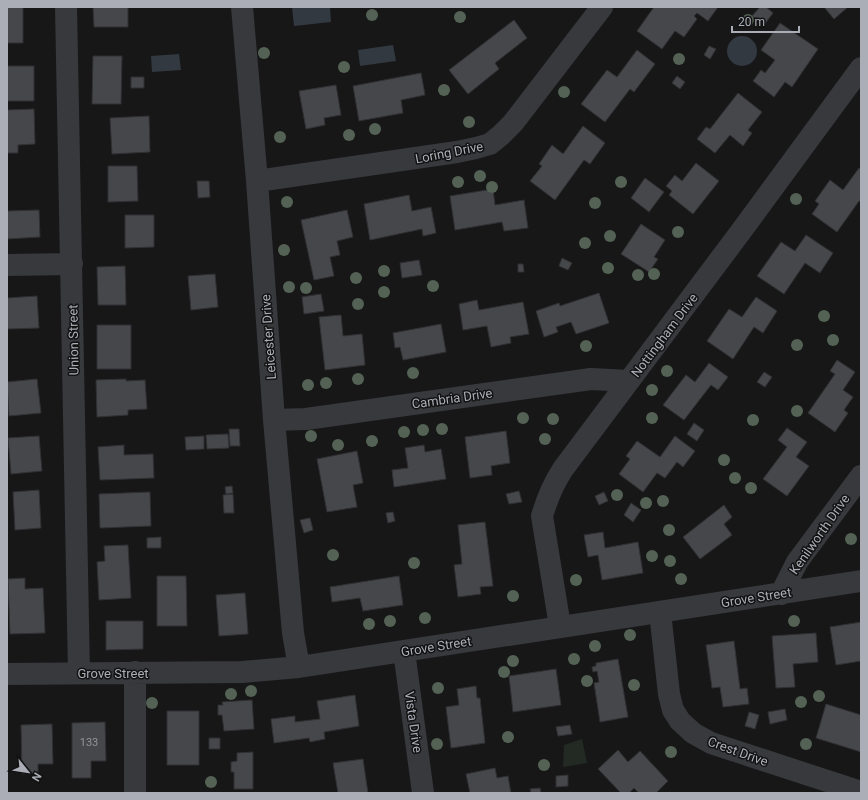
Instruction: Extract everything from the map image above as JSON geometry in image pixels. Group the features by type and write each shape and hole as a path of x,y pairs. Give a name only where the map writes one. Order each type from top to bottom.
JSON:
{"street":[{"name":"Union Street","path":"66,7 79,673"},
{"name":"Leicester Drive","path":"242,7 257,181 274,420 293,633 299,667"},
{"name":"Loring Drive","path":"257,181 457,152 490,144 513,123 602,7"},
{"name":"Nottingham Drive","path":"560,626 542,516 554,483 758,210 861,68"},
{"path":"7,265 72,264"},
{"name":"Cambria Drive","path":"274,420 306,419 590,379 629,381"},
{"name":"Kenilworth Drive","path":"781,594 797,562 861,476"},
{"name":"Grove Street","path":"7,674 242,672 299,667 861,581"},
{"name":"Crest Drive","path":"660,612 669,694 674,711 680,721 693,733 711,743 861,792"},
{"name":"Vista Drive","path":"404,651 424,793"},
{"path":"135,672 135,793"}],"shaded area":[{"path":"292,7 330,7 331,22 294,26"},
{"path":"742,36 748,37 756,45 756,57 748,65 742,66 736,65 728,57 727,51 728,45 736,37"},
{"path":"393,45 396,61 360,66 358,50"},
{"path":"179,54 181,70 152,72 151,56"},
{"path":"582,739 587,763 563,767 564,745"}],"building":[{"path":"7,7 23,7 23,43 7,43"},
{"path":"93,7 128,7 128,27 94,27"},
{"path":"654,7 718,7 708,21 697,13 694,16 697,19 684,37 675,31 662,49 637,31"},
{"path":"760,7 766,7 773,13 764,25 752,16"},
{"path":"824,7 848,7 834,19"},
{"path":"514,20 527,38 495,63 499,69 468,94 449,70"},
{"path":"780,23 818,49 792,87 785,82 774,97 753,81 761,70 765,73 775,60 761,50"},
{"path":"709,46 716,49 710,59 704,55"},
{"path":"637,50 655,64 634,92 630,89 605,122 581,104 607,70 617,77"},
{"path":"93,56 122,56 121,104 92,104"},
{"path":"7,66 34,66 34,101 7,101"},
{"path":"421,73 425,95 401,100 403,113 359,121 353,86"},
{"path":"677,76 685,82 680,89 672,83"},
{"path":"131,77 144,77 144,88 131,88"},
{"path":"336,85 341,115 324,118 325,125 306,129 299,91"},
{"path":"738,93 762,112 748,130 752,133 743,146 730,135 715,153 697,139 706,127 710,129"},
{"path":"34,109 35,144 18,145 18,153 7,153 7,110"},
{"path":"149,116 150,152 112,154 110,118"},
{"path":"583,126 605,143 590,164 584,160 555,200 530,181 542,166 539,164 552,145 563,154"},
{"path":"696,163 719,181 693,214 669,195 672,191 666,186 675,175 682,181"},
{"path":"108,166 137,166 138,201 108,202"},
{"path":"859,168 861,170 861,202 859,201 837,232 812,214 819,204 815,201 830,180 843,190"},
{"path":"645,178 664,192 649,212 631,198"},
{"path":"197,181 209,181 210,197 198,198"},
{"path":"493,189 495,205 524,200 528,228 504,231 502,222 455,230 450,196"},
{"path":"409,195 412,211 431,207 436,233 423,236 422,229 370,240 364,204"},
{"path":"39,210 40,237 7,239 7,211"},
{"path":"347,210 353,237 337,241 340,255 330,257 334,276 314,280 301,220"},
{"path":"125,215 154,215 154,247 125,248"},
{"path":"641,224 665,240 654,257 658,259 649,272 621,254"},
{"path":"806,235 833,253 820,273 805,263 784,294 757,276 781,242 795,251"},
{"path":"562,258 572,263 568,270 559,266"},
{"path":"419,260 422,275 402,278 400,263"},
{"path":"518,264 523,264 524,272 518,272"},
{"path":"125,266 126,305 98,305 97,267"},
{"path":"215,274 218,307 191,310 188,276"},
{"path":"599,293 609,323 576,334 571,322 556,327 558,332 544,337 536,311 559,303 560,306"},
{"path":"321,294 324,311 304,314 302,297"},
{"path":"37,296 39,328 7,329 7,298"},
{"path":"756,297 777,311 763,333 754,327 733,359 707,341 729,309 742,317"},
{"path":"477,300 479,310 523,302 529,334 510,337 511,343 491,347 487,326 463,330 459,304"},
{"path":"341,315 343,336 362,334 365,365 325,370 319,317"},
{"path":"441,324 446,352 403,360 400,347 395,348 393,333"},
{"path":"97,325 131,325 131,369 97,369"},
{"path":"837,360 855,372 843,390 853,397 844,410 848,413 835,432 808,413 835,374 830,371"},
{"path":"709,363 728,377 718,390 711,385 684,420 663,405 686,375 695,382"},
{"path":"764,372 772,377 765,387 757,382"},
{"path":"37,379 41,413 9,416 7,382"},
{"path":"126,379 126,381 145,380 147,409 128,410 128,415 97,417 96,380"},
{"path":"694,423 704,430 697,441 687,434"},
{"path":"787,428 807,442 796,457 809,466 787,496 763,479 787,447 778,440"},
{"path":"229,429 239,429 240,446 230,446"},
{"path":"506,431 510,463 491,466 492,475 470,478 465,437"},
{"path":"228,434 229,448 207,449 206,435"},
{"path":"39,436 42,471 11,474 8,438"},
{"path":"204,436 204,449 186,450 185,437"},
{"path":"675,436 695,451 683,467 677,462 665,478 657,473 643,492 619,474 630,459 626,456 637,441 660,457"},
{"path":"124,445 124,455 153,454 154,478 100,480 98,447"},
{"path":"424,445 425,452 441,449 446,479 394,487 392,470 408,468 405,448"},
{"path":"357,451 363,483 353,485 357,507 327,512 317,459"},
{"path":"232,486 233,493 226,494 225,487"},
{"path":"39,490 41,528 15,530 13,492"},
{"path":"519,491 522,502 509,504 506,494"},
{"path":"150,492 151,526 100,528 99,494"},
{"path":"604,492 608,501 599,505 595,496"},
{"path":"233,494 234,513 224,513 223,495"},
{"path":"631,503 641,510 633,522 624,515"},
{"path":"724,505 732,517 724,524 732,535 700,559 683,537"},
{"path":"393,512 395,521 388,523 386,513"},
{"path":"310,518 313,530 304,533 300,520"},
{"path":"485,522 493,586 480,587 481,594 458,597 454,565 462,564 458,525"},
{"path":"603,532 605,548 638,542 643,573 602,580 598,555 588,557 584,535"},
{"path":"161,537 161,548 147,548 147,538"},
{"path":"128,545 131,598 99,600 97,562 105,561 104,546"},
{"path":"157,576 186,576 187,626 157,626"},
{"path":"399,576 403,605 363,611 360,598 332,602 330,587"},
{"path":"25,578 25,589 43,588 45,633 10,634 8,579"},
{"path":"245,593 248,634 219,636 216,595"},
{"path":"106,621 143,621 143,649 106,650"},
{"path":"861,622 861,661 836,665 830,627"},
{"path":"816,633 818,662 793,664 795,687 776,688 772,636"},
{"path":"734,641 740,689 747,688 749,704 723,707 720,687 712,688 706,645"},
{"path":"618,659 628,717 600,722 594,683 599,682 597,671 593,672 592,667 596,666 596,663"},
{"path":"556,669 561,705 513,712 509,676"},
{"path":"476,686 477,698 480,698 485,743 451,748 446,707 459,705 457,689"},
{"path":"355,695 359,726 324,732 325,739 310,742 309,738 274,743 271,719 295,716 295,722 320,719 317,701"},
{"path":"252,700 254,729 224,731 222,715 218,715 218,705 223,705 222,702"},
{"path":"826,704 861,715 861,752 816,738"},
{"path":"785,709 787,720 770,724 768,712"},
{"path":"167,711 199,711 199,765 167,765"},
{"path":"749,712 759,715 755,729 745,726"},
{"path":"105,722 106,761 91,761 91,778 72,778 72,723"},
{"path":"52,724 53,764 38,764 38,773 22,774 21,725"},
{"path":"570,725 572,734 558,736 556,727"},
{"path":"209,738 220,738 220,749 209,749"},
{"path":"618,750 628,762 640,751 668,781 656,793 639,793 634,788 629,793 621,793 598,769"},
{"path":"253,752 253,789 234,789 234,772 231,772 231,762 237,761 237,753"},
{"path":"363,759 368,793 338,793 333,763"},
{"path":"495,768 497,778 508,776 511,793 470,793 466,774"},
{"path":"568,775 568,786 556,787 556,776"},
{"path":"540,788 541,793 531,793 530,789"}]}
